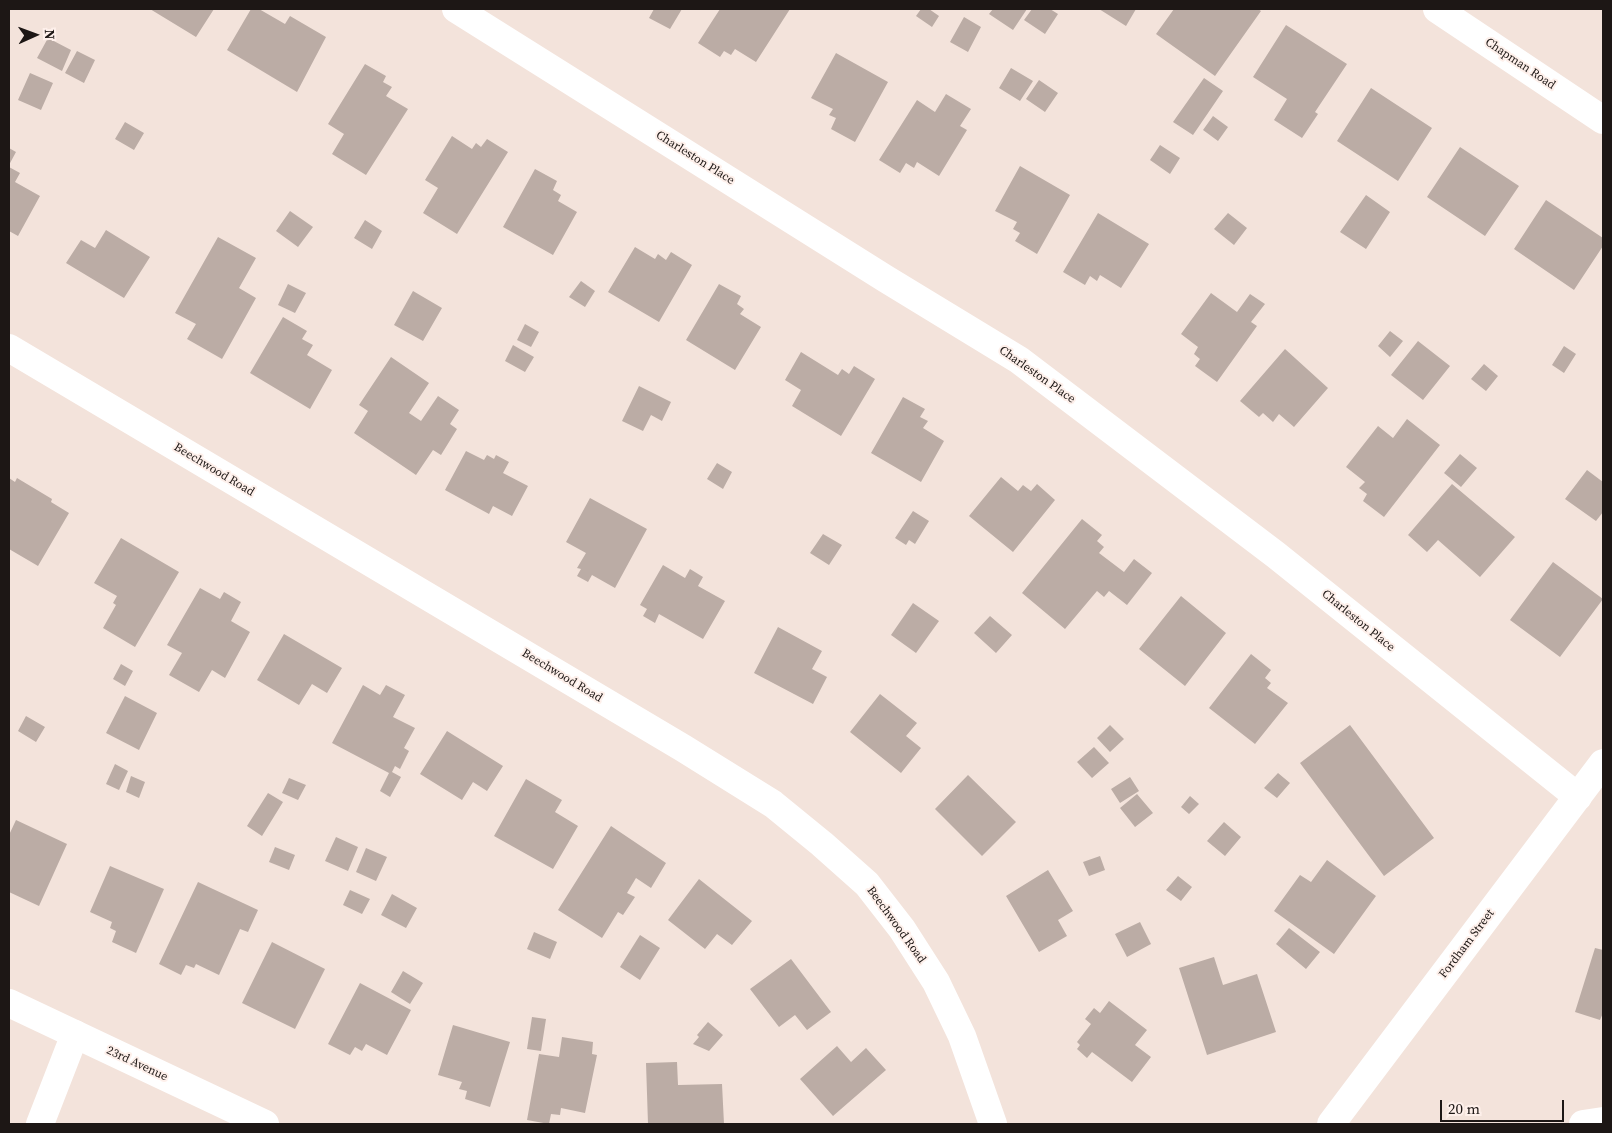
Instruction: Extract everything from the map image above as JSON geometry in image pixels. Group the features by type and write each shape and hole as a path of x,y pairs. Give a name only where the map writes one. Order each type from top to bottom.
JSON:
{"street":[{"name":"Charleston Place","path":"456,9 886,279 1020,360 1276,556 1578,797"},
{"name":"Chapman Road","path":"1436,9 1603,120"},
{"name":"Beechwood Road","path":"9,348 683,748 773,804 867,884 902,930 936,982 962,1036 993,1124"},
{"name":"Fordham Street","path":"1331,1124 1603,763"},
{"name":"23rd Avenue","path":"9,1003 265,1124"},
{"path":"40,1124 75,1034"},
{"path":"1583,1124 1603,1122"}],"building":[{"path":"150,9 214,9 196,37"},
{"path":"251,9 259,9 285,24 290,16 326,37 297,92 227,50"},
{"path":"654,9 682,9 670,29 649,18"},
{"path":"720,9 790,9 756,62 735,49 731,55 724,51 720,57 698,43"},
{"path":"921,9 929,9 939,16 932,27 916,16"},
{"path":"993,9 1027,9 1013,30 989,14"},
{"path":"1032,9 1050,9 1058,14 1045,34 1024,20"},
{"path":"1099,9 1136,9 1126,26"},
{"path":"1174,9 1258,9 1261,11 1215,76 1156,34"},
{"path":"964,17 981,27 968,52 950,42"},
{"path":"1286,25 1347,64 1315,112 1318,114 1302,138 1274,120 1287,99 1253,77"},
{"path":"48,38 71,50 62,71 37,58"},
{"path":"77,51 95,60 84,83 65,73"},
{"path":"836,53 888,82 855,142 831,129 836,118 829,115 833,109 811,98"},
{"path":"365,64 386,76 383,82 392,87 386,96 408,109 366,175 332,154 344,134 328,124"},
{"path":"1011,68 1033,81 1020,101 999,88"},
{"path":"30,73 53,83 41,110 18,100"},
{"path":"1204,78 1223,91 1193,135 1173,122"},
{"path":"1039,80 1058,93 1045,112 1026,99"},
{"path":"1371,88 1432,128 1398,181 1337,141"},
{"path":"946,94 971,109 960,126 967,130 939,176 917,162 914,168 906,163 900,173 879,160 917,100 935,112"},
{"path":"1213,116 1228,127 1218,141 1203,130"},
{"path":"125,122 144,133 134,150 115,139"},
{"path":"452,136 472,149 476,143 481,147 487,139 508,152 457,234 423,213 438,188 425,180"},
{"path":"1160,145 1180,158 1170,174 1150,160"},
{"path":"1460,147 1519,186 1485,236 1427,197"},
{"path":"9,148 16,152 9,165"},
{"path":"1020,166 1070,195 1037,254 1015,241 1020,233 1013,229 1017,222 995,211"},
{"path":"9,167 20,173 15,182 40,196 18,236 9,231"},
{"path":"535,169 557,181 553,190 561,195 558,201 577,212 553,255 503,227"},
{"path":"1366,195 1390,212 1366,249 1340,232"},
{"path":"1546,200 1603,238 1603,246 1574,290 1514,249"},
{"path":"290,211 313,227 298,247 276,231"},
{"path":"1098,213 1149,244 1121,288 1100,275 1097,281 1090,276 1085,285 1063,272"},
{"path":"1228,213 1247,228 1234,245 1214,229"},
{"path":"365,220 382,231 372,249 354,238"},
{"path":"106,230 150,257 124,298 66,263 81,240 95,248"},
{"path":"218,237 256,258 239,288 256,298 222,359 187,339 196,324 175,313"},
{"path":"635,247 655,259 658,254 666,260 671,252 692,265 659,322 608,292"},
{"path":"581,281 595,291 585,307 569,297"},
{"path":"288,284 306,293 295,313 278,305"},
{"path":"719,284 741,296 737,304 744,309 740,314 761,327 735,370 686,340"},
{"path":"413,291 442,308 423,341 394,325"},
{"path":"1211,293 1237,312 1250,294 1265,304 1251,322 1257,326 1217,382 1195,366 1200,359 1194,354 1198,347 1181,334"},
{"path":"283,317 307,331 302,339 313,345 307,355 332,370 310,409 250,373"},
{"path":"525,324 539,332 531,347 517,340"},
{"path":"1390,331 1403,341 1390,357 1378,346"},
{"path":"1418,341 1450,366 1423,400 1391,375"},
{"path":"513,345 534,357 525,372 505,361"},
{"path":"1564,346 1576,354 1564,373 1552,365"},
{"path":"1285,349 1328,388 1294,427 1279,414 1273,422 1263,413 1259,417 1240,401"},
{"path":"801,352 838,375 842,369 849,374 854,366 875,379 841,436 792,406 801,390 785,380"},
{"path":"391,357 429,383 409,413 421,421 438,396 459,410 450,424 457,429 441,455 433,450 416,475 354,433 368,411 359,405"},
{"path":"1484,364 1498,376 1486,391 1471,379"},
{"path":"639,386 671,402 662,421 651,415 643,431 622,421"},
{"path":"903,397 925,409 920,417 928,421 923,428 944,441 921,482 871,453"},
{"path":"1407,419 1440,445 1384,517 1363,501 1367,494 1359,488 1365,482 1346,467 1378,426 1393,438"},
{"path":"466,451 484,460 487,455 494,459 496,455 509,462 503,473 528,486 512,516 493,506 489,514 445,490"},
{"path":"1460,454 1477,468 1461,487 1444,473"},
{"path":"717,463 732,472 723,489 707,479"},
{"path":"1587,470 1603,482 1603,512 1596,521 1565,499"},
{"path":"1001,477 1018,491 1023,485 1031,491 1037,484 1055,500 1013,552 969,516"},
{"path":"9,478 15,482 17,478 52,499 51,502 69,513 38,566 9,549"},
{"path":"1452,484 1515,537 1480,577 1438,540 1427,552 1408,535"},
{"path":"590,498 647,529 615,588 592,575 588,582 577,576 581,569 577,568 586,553 566,542"},
{"path":"913,511 929,521 915,544 909,540 906,545 895,538"},
{"path":"1082,519 1102,535 1097,541 1104,547 1099,553 1124,572 1134,559 1152,573 1127,605 1109,591 1104,597 1097,591 1065,629 1022,593"},
{"path":"823,534 842,545 829,565 810,553"},
{"path":"121,538 179,572 135,647 103,628 116,605 113,603 117,596 94,583"},
{"path":"1553,562 1603,599 1560,657 1510,620"},
{"path":"663,565 685,578 690,569 703,577 698,586 725,601 703,639 659,614 655,623 643,616 647,609 640,605"},
{"path":"200,588 220,599 224,592 241,602 231,621 250,632 225,678 212,670 199,692 169,675 182,653 167,645"},
{"path":"1181,596 1226,633 1185,686 1139,649"},
{"path":"913,603 939,621 916,653 891,635"},
{"path":"990,616 1012,635 996,653 974,633"},
{"path":"778,627 822,651 812,669 827,677 813,704 754,673"},
{"path":"284,634 342,668 327,693 312,684 299,705 257,680"},
{"path":"1251,654 1271,670 1265,678 1271,683 1267,688 1288,703 1255,744 1209,708"},
{"path":"121,664 133,671 125,686 113,679"},
{"path":"363,685 380,695 386,685 405,695 393,717 415,728 404,748 409,751 400,769 395,766 392,772 401,777 390,797 380,791 389,773 332,743"},
{"path":"880,694 917,723 906,736 921,748 901,773 850,732"},
{"path":"125,696 157,713 139,750 106,733"},
{"path":"26,716 45,727 36,742 18,731"},
{"path":"1110,725 1124,739 1110,752 1097,738"},
{"path":"1350,725 1434,838 1384,876 1300,763"},
{"path":"447,731 503,766 487,791 473,782 462,800 420,774"},
{"path":"1094,747 1109,763 1092,778 1077,762"},
{"path":"115,764 128,771 119,790 106,784"},
{"path":"1278,773 1290,783 1277,798 1264,788"},
{"path":"968,775 1016,822 982,856 935,809"},
{"path":"131,776 145,782 139,798 126,792"},
{"path":"1130,777 1139,791 1120,803 1111,789"},
{"path":"289,778 306,785 298,800 282,793"},
{"path":"526,779 562,800 555,812 578,826 553,869 494,836"},
{"path":"268,793 283,802 262,836 247,826"},
{"path":"1137,794 1153,813 1135,827 1120,808"},
{"path":"1190,796 1199,804 1189,814 1181,807"},
{"path":"16,820 67,844 39,906 9,892 9,835"},
{"path":"1224,822 1241,837 1225,856 1207,841"},
{"path":"611,826 666,863 651,888 636,878 627,893 635,897 623,915 618,912 602,938 558,910"},
{"path":"336,837 358,847 348,871 325,861"},
{"path":"275,847 295,855 289,870 269,862"},
{"path":"366,848 387,857 376,881 356,872"},
{"path":"1100,856 1105,870 1089,876 1083,862"},
{"path":"1327,860 1376,896 1334,954 1274,911 1300,875 1311,882"},
{"path":"110,866 164,889 136,953 112,942 116,931 110,928 112,922 90,912"},
{"path":"1048,870 1073,911 1058,920 1067,936 1039,952 1006,896"},
{"path":"1178,876 1192,887 1181,901 1166,890"},
{"path":"699,879 752,921 732,945 717,934 705,949 668,920"},
{"path":"198,882 258,910 248,932 240,929 219,975 196,964 194,968 186,965 181,975 159,964"},
{"path":"350,890 370,899 362,914 343,905"},
{"path":"392,894 417,908 406,928 381,915"},
{"path":"1140,922 1151,944 1127,957 1115,934"},
{"path":"1289,928 1320,952 1306,969 1276,944"},
{"path":"534,932 557,942 550,959 527,949"},
{"path":"640,935 660,948 640,980 620,967"},
{"path":"272,942 325,969 295,1029 242,1003"},
{"path":"1595,948 1603,950 1603,1013 1600,1020 1575,1012"},
{"path":"1214,957 1223,985 1257,974 1276,1032 1207,1055 1179,968"},
{"path":"791,959 831,1012 807,1030 795,1015 779,1027 750,989"},
{"path":"403,971 423,983 410,1004 391,992"},
{"path":"360,983 411,1010 387,1055 366,1044 362,1051 355,1047 350,1055 328,1044"},
{"path":"1109,1001 1147,1030 1135,1045 1151,1057 1132,1082 1092,1052 1087,1058 1077,1049 1080,1045 1077,1042 1091,1024 1085,1019 1094,1008 1100,1013"},
{"path":"532,1017 546,1019 541,1051 527,1049"},
{"path":"708,1022 723,1035 709,1051 693,1044 699,1037 697,1035"},
{"path":"453,1025 510,1042 490,1107 465,1099 467,1091 459,1089 462,1082 438,1075"},
{"path":"562,1037 593,1042 592,1054 597,1055 585,1113 561,1108 560,1115 551,1114 549,1124 527,1120 539,1054 559,1057"},
{"path":"837,1046 851,1062 866,1048 886,1070 833,1116 800,1079"},
{"path":"677,1062 678,1085 722,1084 724,1124 648,1124 646,1063"}]}
